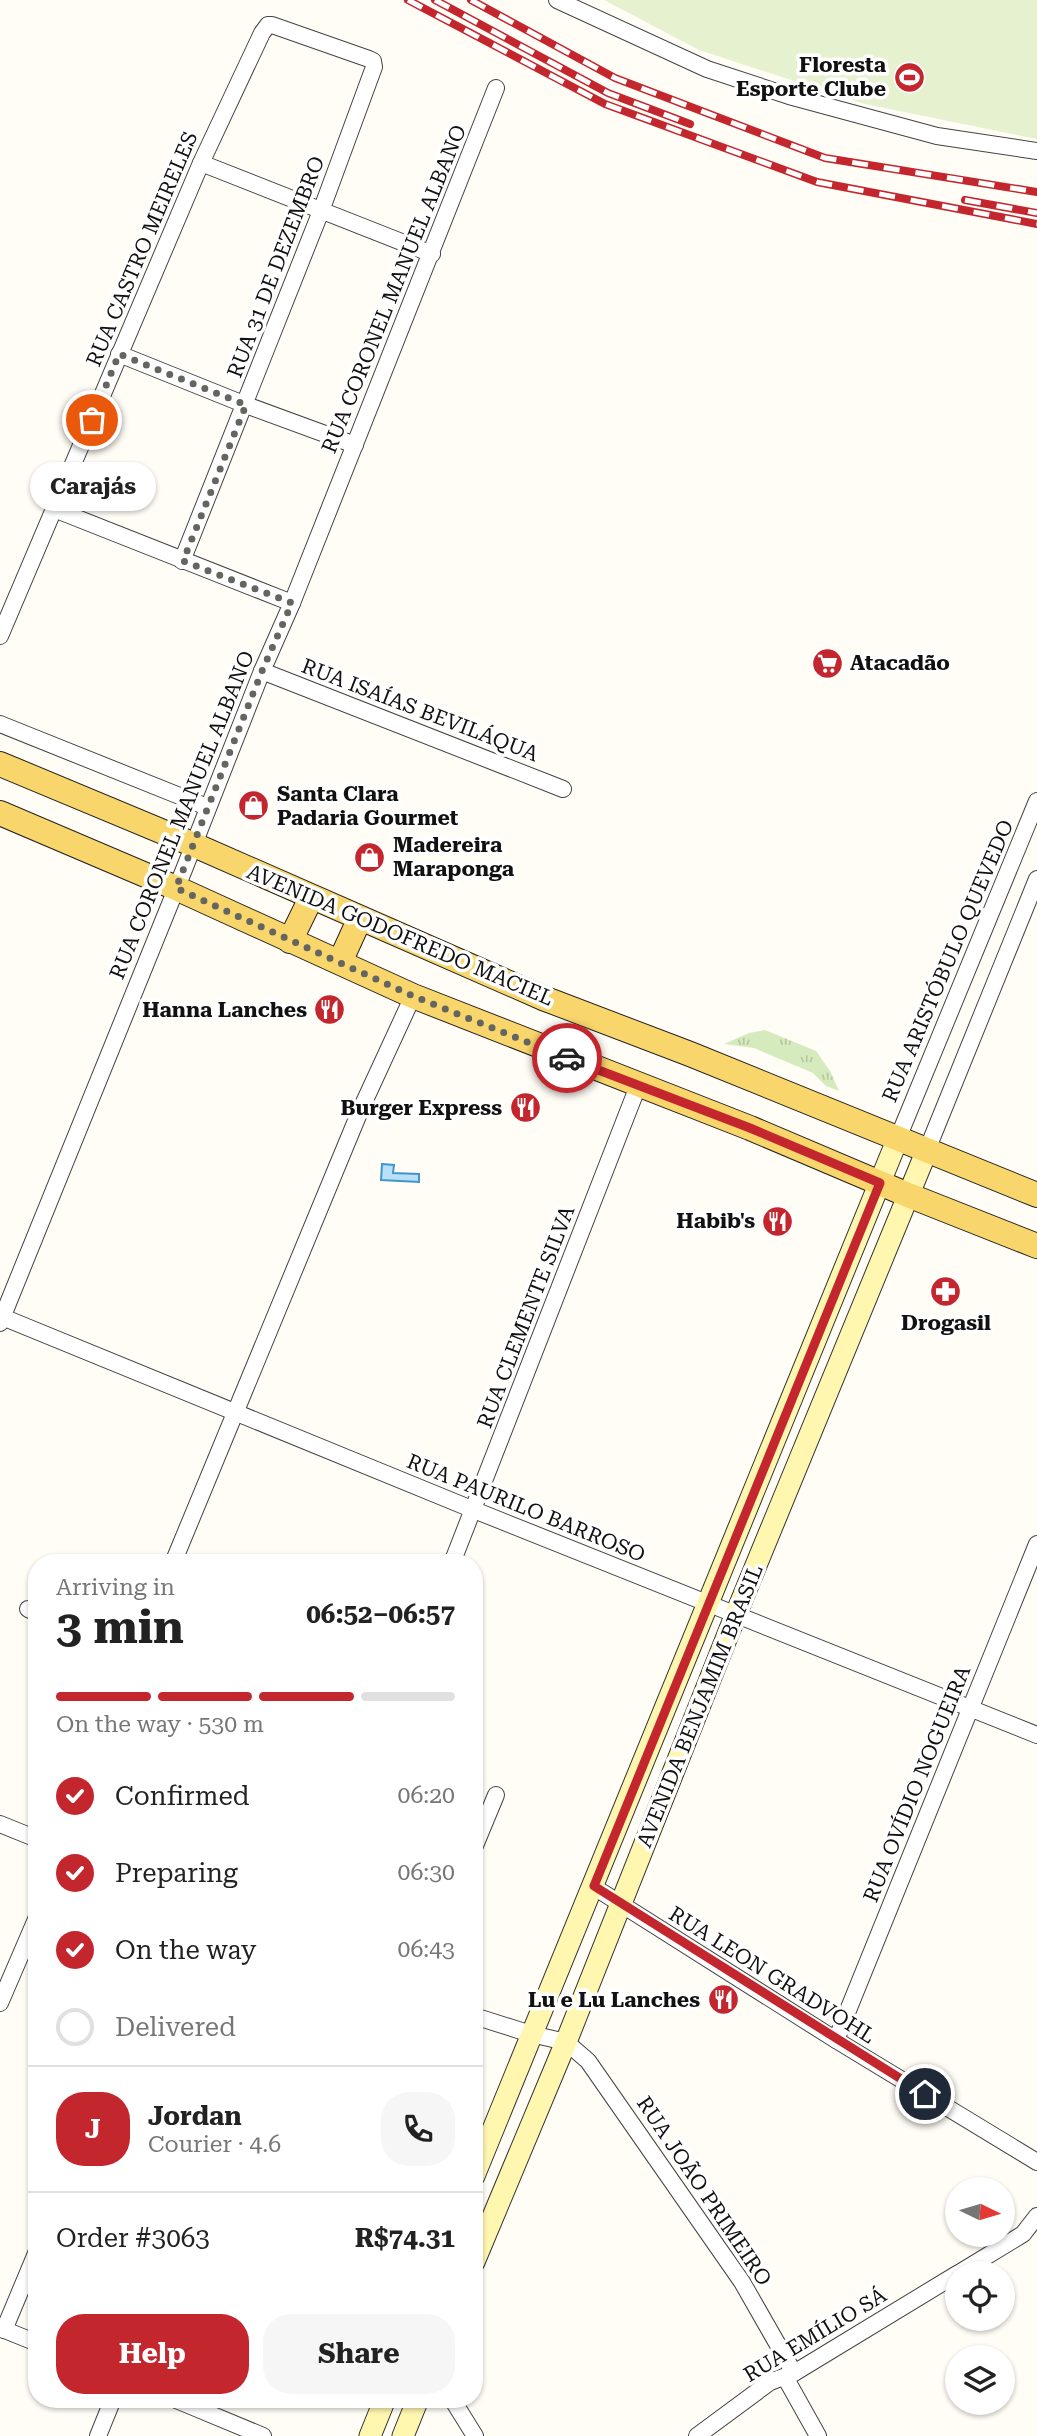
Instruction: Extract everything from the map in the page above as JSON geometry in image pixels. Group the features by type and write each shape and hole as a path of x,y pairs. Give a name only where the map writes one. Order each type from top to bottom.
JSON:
{"main road":[{"name":"AVENIDA GODOFREDO MACIEL","path":"0,764 192,844 543,998 1037,1195"},
{"path":"0,813 176,888 413,996 750,1128 1037,1246"},
{"path":"290,941 311,898"},
{"path":"340,962 360,918"},
{"name":"AVENIDA BENJAMIM BRASIL","path":"483,2154 898,1138"},
{"name":"AVENIDA BENJAMIM BRASIL","path":"483,2240 566,2042 736,1614 926,1150"},
{"path":"370,2436 381,2408"},
{"path":"403,2436 414,2408"}],"street":[{"path":"557,0 707,69 777,92 937,136 1037,151"},
{"name":"RUA CASTRO MEIRELES","path":"0,636 201,163 262,33 268,25 369,59 374,64"},
{"name":"RUA 31 DE DEZEMBRO","path":"183,561 321,211 374,64"},
{"name":"RUA CORONEL MANUEL ALBANO","path":"1,1318 262,671 292,603 496,88"},
{"path":"201,163 432,254"},
{"path":"119,354 355,445"},
{"path":"54,509 292,603"},
{"name":"RUA ISAÍAS BEVILÁQUA","path":"262,671 563,789"},
{"path":"0,724 207,807"},
{"name":"RUA ARISTÓBULO QUEVEDO","path":"898,1138 1037,801"},
{"path":"926,1150 1037,878"},
{"path":"177,1554 360,1111 413,996"},
{"name":"RUA CLEMENTE SILVA","path":"457,1554 638,1086"},
{"name":"RUA PAURILO BARROSO","path":"1,1318 1037,1735"},
{"name":"RUA OVÍDIO NOGUEIRA","path":"836,2040 1037,1544"},
{"path":"483,1826 496,1795"},
{"path":"0,1824 28,1835"},
{"name":"RUA LEON GRADVOHL","path":"594,1886 836,2040 1037,2162"},
{"path":"0,2003 28,1938"},
{"path":"483,2019 566,2042"},
{"name":"RUA JOÃO PRIMEIRO","path":"566,2042 579,2051 602,2078 742,2282 818,2436"},
{"name":"RUA EMÍLIO SÁ","path":"979,2261 1023,2234 1037,2216"},
{"path":"28,2271 2,2329 28,2339"},
{"name":"RUA EMÍLIO SÁ","path":"697,2436 770,2382 789,2375 945,2282"},
{"path":"98,2436 109,2408"},
{"path":"196,2408 263,2436"},
{"path":"458,2408 475,2436"}],"green space":[{"name":"Floresta Esporte Clube","path":"604,0 1037,0 1037,139 865,104 699,50"},
{"path":"765,1030 816,1051 830,1071 839,1091 826,1086 813,1073 754,1048 724,1044 749,1033"}],"water":[{"path":"382,1164 394,1165 393,1173 419,1174 419,1182 381,1180"}],"railway":[{"path":"408,0 605,104 817,182 1037,224"},
{"path":"435,0 608,93 690,124"},
{"path":"471,0 615,78 825,158 1037,192"},
{"path":"965,200 1037,213"}],"way so far":[{"path":"92,420 119,354 246,405 183,561 292,603 262,671 176,888 413,996 567,1058"}],"place":[{"name":"Floresta Esporte Clube","path":"909,77"},
{"name":"Carajás","path":"92,420"},
{"name":"Atacadão","path":"827,663"},
{"name":"Santa Clara Padaria Gourmet","path":"254,806"},
{"name":"Madereira Maraponga","path":"370,857"},
{"name":"Hanna Lanches","path":"330,1010"},
{"name":"Burger Express","path":"525,1108"},
{"name":"Habib's","path":"778,1221"},
{"name":"Drogasil","path":"946,1291"},
{"name":"Lu e Lu Lanches","path":"723,2000"}],"route":[{"path":"567,1058 750,1128 880,1183 594,1886 925,2094"}]}
